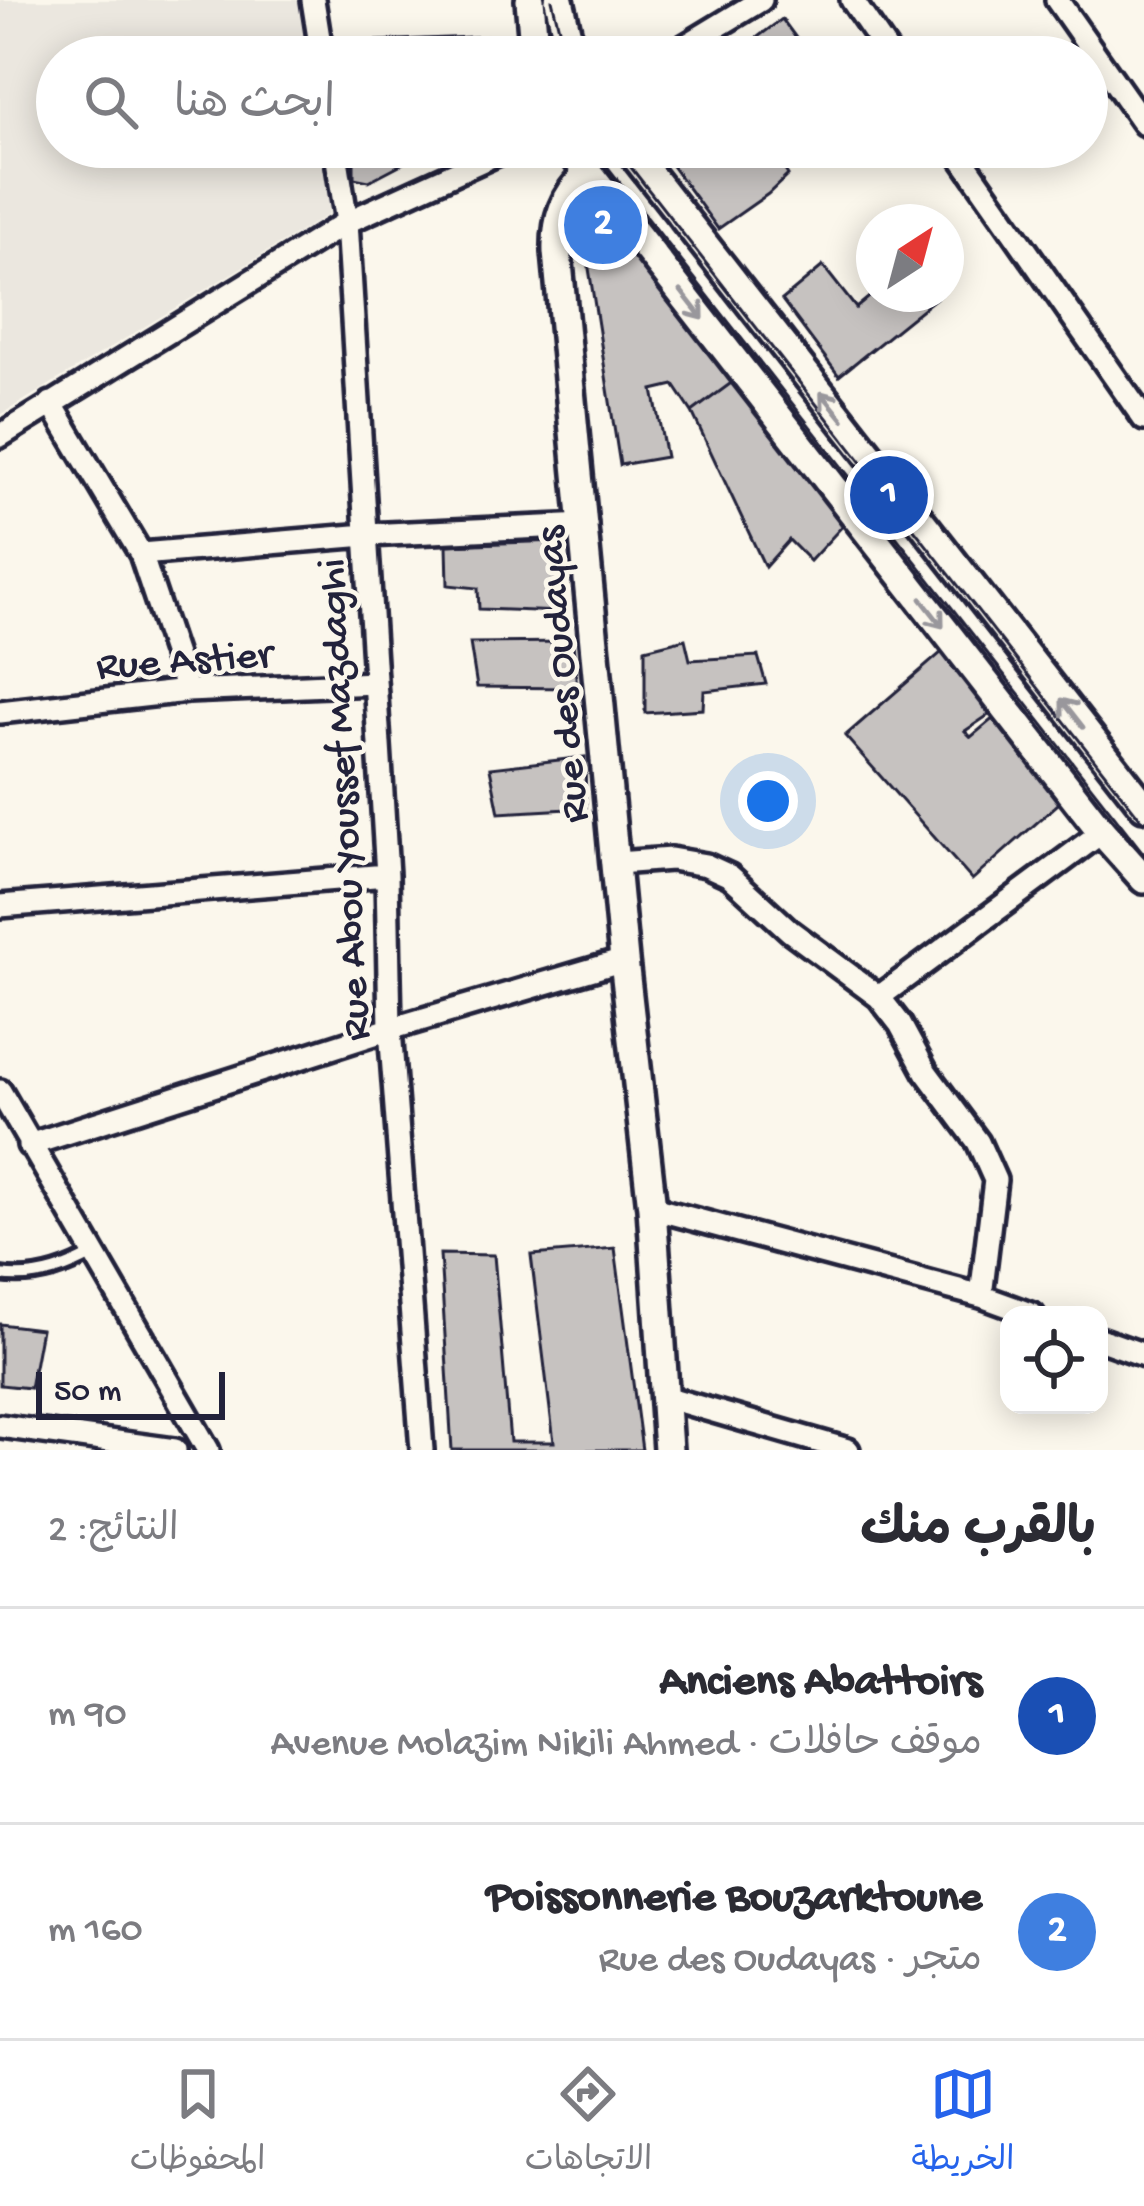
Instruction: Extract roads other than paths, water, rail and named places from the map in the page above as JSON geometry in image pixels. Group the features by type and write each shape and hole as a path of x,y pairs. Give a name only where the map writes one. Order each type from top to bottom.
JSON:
{"street":[{"path":"313,0 319,36"},
{"path":"530,0 533,36"},
{"path":"559,0 567,36"},
{"path":"701,36 760,0"},
{"path":"852,0 877,36"},
{"path":"1057,0 1082,36"},
{"path":"1108,73 1144,124"},
{"name":"Rue Abou Youssef Mazdaghi","path":"338,168 347,222 387,875 390,1029 422,1450"},
{"path":"0,436 347,222 466,168"},
{"path":"584,168 1144,880"},
{"path":"645,168 1141,796"},
{"path":"969,168 1144,419"},
{"name":"Rue des Oudayas","path":"588,173 560,214 557,252 652,1208 668,1450"},
{"path":"557,252 576,222 609,198"},
{"path":"51,403 141,554 187,691"},
{"path":"141,554 366,535 586,525"},
{"name":"Rue Astier","path":"0,712 187,691 375,683"},
{"path":"879,998 1102,832"},
{"path":"617,863 671,859 730,876 790,932 879,998 978,1142 995,1180 981,1296"},
{"path":"0,906 387,875"},
{"path":"29,1145 624,960"},
{"path":"0,1091 208,1450"},
{"path":"652,1208 1008,1306"},
{"path":"1108,1342 1144,1355"},
{"path":"665,1396 848,1450"},
{"path":"0,1426 175,1450"}],"lane":[{"path":"0,1275 20,1278 73,1265 93,1254"}],"tram line":[{"path":"552,0 561,36"},
{"path":"608,168 1144,854"},
{"path":"631,168 1144,823"}],"place":[{"name":"Poissonnerie Bouzarktoune","path":"603,225"},
{"name":"Anciens Abattoirs","path":"889,495"}]}
